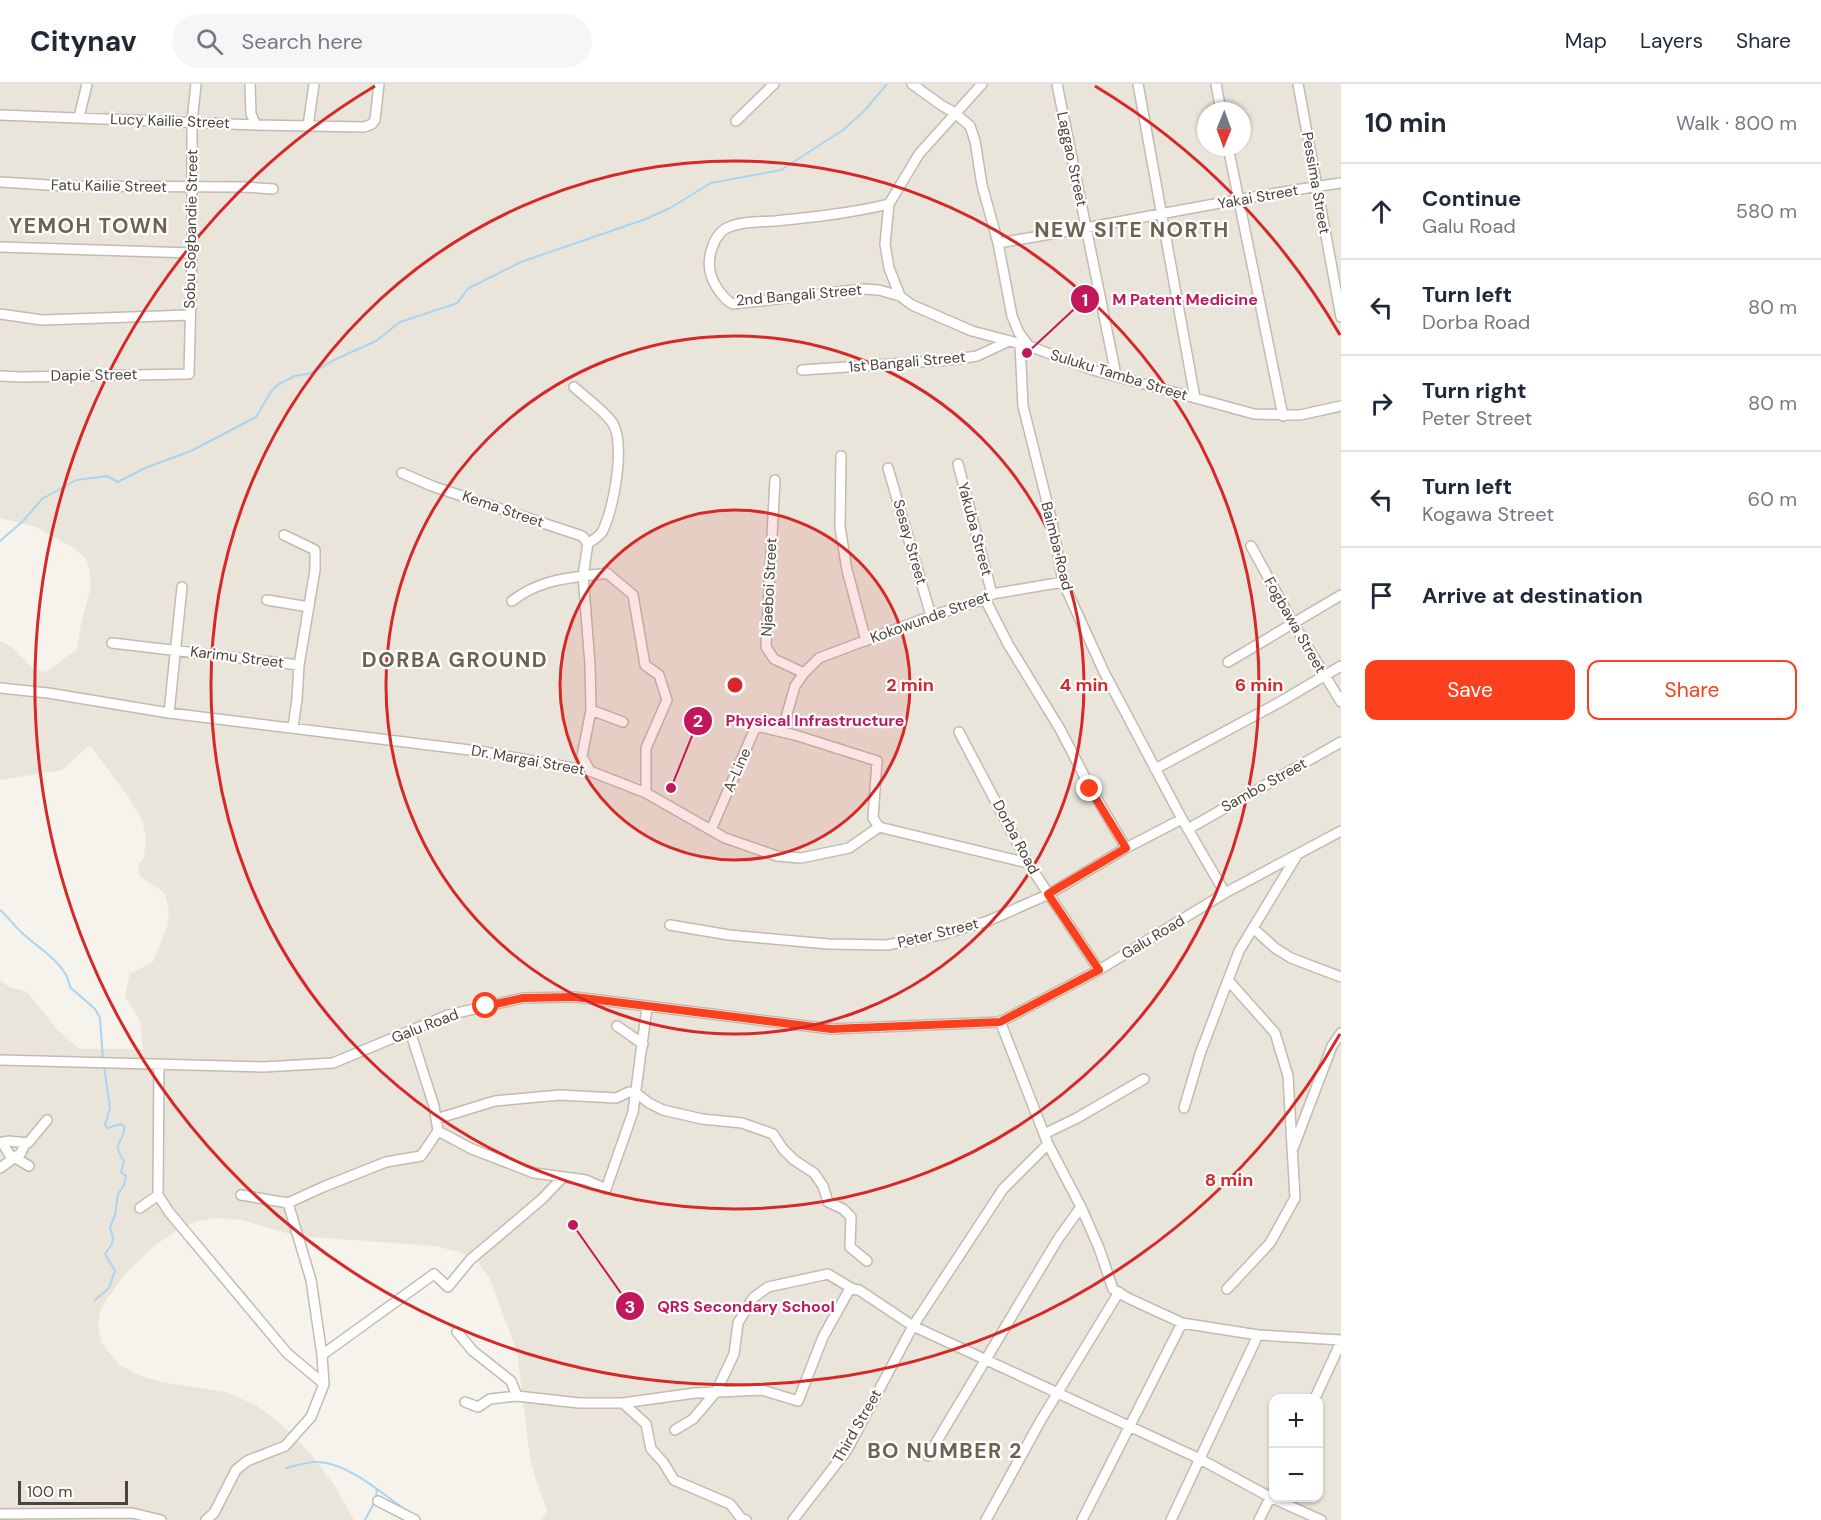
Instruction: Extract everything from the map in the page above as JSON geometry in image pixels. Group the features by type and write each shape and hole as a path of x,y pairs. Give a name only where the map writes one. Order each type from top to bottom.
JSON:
{"street":[{"path":"79,117 87,84"},
{"name":"Sobu Sogbandie Street","path":"189,374 192,122 196,84"},
{"path":"250,84 251,114 256,125"},
{"path":"308,126 314,84"},
{"name":"Lucy Kailie Street","path":"0,114 256,125 364,127 375,120 379,84"},
{"path":"736,121 774,84"},
{"name":"Baimba Road","path":"912,84 970,126 975,141 982,185 998,243 1012,316 1025,345 1023,406 1052,522 1063,582 1104,672 1182,819 1225,893"},
{"path":"900,296 889,268 885,244 889,204 919,154 982,84"},
{"name":"Laggao Street","path":"1057,84 1116,375"},
{"path":"1138,84 1195,398"},
{"path":"1216,84 1219,102"},
{"name":"Pessima Street","path":"1298,84 1341,317"},
{"path":"1230,156 1283,416"},
{"name":"Fatu Kailie Street","path":"0,182 64,186 273,189"},
{"name":"Yakai Street","path":"998,243 1086,230 1161,214 1341,183"},
{"name":"2nd Bangali Street","path":"889,204 866,210 751,222 728,227 720,232 714,241 710,260 711,275 728,301 733,304 862,289 879,290 900,296"},
{"path":"0,247 192,253"},
{"name":"Suluku Tamba Street","path":"900,296 912,305 972,331 1025,345 1082,366 1254,414 1283,416 1319,412 1341,406"},
{"path":"0,314 42,320 190,315"},
{"name":"1st Bangali Street","path":"802,370 938,361 977,356 1009,341"},
{"name":"Dapie Street","path":"0,376 189,374"},
{"path":"573,387 612,423 618,437 618,458 610,511 601,534 588,543 583,576 591,710 582,756 590,771"},
{"path":"841,456 840,527 847,570 866,641"},
{"name":"Yakuba Street","path":"958,464 988,597 1008,644 1060,729 1090,789 1126,848"},
{"name":"Sesay Street","path":"888,468 931,616"},
{"name":"Kema Street","path":"402,473 432,486 582,536 588,543"},
{"name":"Njaeboi Street","path":"775,480 765,647 774,659 804,672"},
{"path":"284,535 315,550 315,570 299,665"},
{"name":"Fogbawa Street","path":"1251,546 1293,623 1341,702"},
{"path":"512,601 526,590 549,581 606,573 633,595 645,665 659,675 667,700 646,748 646,793"},
{"name":"Kokowunde Street","path":"804,672 819,658 931,616 988,597 1063,582"},
{"path":"169,713 182,587"},
{"path":"1228,662 1341,595"},
{"path":"267,600 309,607"},
{"name":"Karimu Street","path":"112,643 299,665 292,728"},
{"path":"1155,769 1280,702 1341,666"},
{"path":"804,672 795,686 782,731 877,761 873,818 879,827 1028,863"},
{"name":"Dr. Margai Street","path":"0,688 48,693 169,713 478,751 590,771 646,793 725,838 777,856 801,858 849,848 879,827"},
{"path":"591,710 623,722"},
{"name":"A-Line","path":"711,830 756,726 782,731"},
{"name":"Dorba Road","path":"959,732 1028,863 1099,970"},
{"name":"Sambo Street","path":"1188,829 1341,742"},
{"name":"Peter Street","path":"670,925 740,936 828,944 887,945 944,934 988,921 1048,894 1126,848 1182,819"},
{"name":"Galu Road","path":"0,1060 263,1067 333,1063 448,1015 523,998 575,997 831,1029 1000,1022 1099,970 1225,893 1341,832"},
{"path":"1184,1108 1200,1054 1239,951 1297,855"},
{"path":"1253,928 1275,948 1291,958 1341,977"},
{"path":"1227,1289 1270,1243 1295,1198 1288,1076 1275,1033 1228,980"},
{"path":"438,1131 472,1149 534,1173 586,1180 606,1189 633,1112 647,1007"},
{"path":"1000,1022 1048,1144 1081,1207 1099,1248 1113,1289 1182,1323 1258,1335 1341,1341 1317,1394"},
{"path":"617,1026 643,1044"},
{"path":"241,1195 288,1203 323,1186 386,1162 421,1156 438,1131 410,1030"},
{"path":"1292,1150 1332,1046 1341,1032"},
{"path":"159,1064 158,1195 169,1212 286,1353 324,1384"},
{"path":"1044,1134 1077,1118 1144,1079"},
{"path":"436,1119 495,1101 560,1095 616,1098 629,1092 636,1093 663,1110 702,1119 742,1123 773,1134 794,1160 814,1173 823,1186 828,1202 843,1209 851,1217 850,1247 867,1261"},
{"path":"29,1166 13,1157 1,1143 8,1141 28,1143 46,1120"},
{"path":"0,1168 21,1153 25,1143"},
{"name":"Third Street","path":"793,1520 847,1450 913,1326 1003,1189 1048,1144"},
{"path":"322,1355 434,1274 448,1287 470,1260 542,1199 563,1177"},
{"path":"140,1208 158,1195"},
{"path":"206,1520 214,1513 236,1470 247,1461 285,1446 311,1417 324,1384 311,1280 288,1203"},
{"path":"928,1456 1058,1239 1081,1207"},
{"path":"675,1430 693,1419 717,1392 735,1354 738,1323 753,1298 768,1287 828,1274 853,1289 859,1290 913,1326 1269,1493"},
{"path":"465,1402 478,1407 490,1399 517,1396 579,1403 623,1403 717,1392 762,1390 798,1401 823,1337 848,1292 853,1289"},
{"path":"986,1520 1058,1393 1119,1293"},
{"path":"1082,1520 1182,1323"},
{"path":"458,1332 473,1351 511,1381 517,1396"},
{"path":"1171,1520 1258,1335"},
{"path":"623,1403 646,1424 651,1449 663,1462 674,1480 730,1504 741,1518 746,1520"},
{"path":"1259,1520 1269,1500"},
{"path":"378,1501 415,1520"},
{"path":"1287,1502 1321,1520"},
{"path":"0,1514 41,1517 132,1514 161,1520"}],"shaded area":[{"path":"0,84 1341,84 1341,1520 542,1520 547,1510 530,1458 517,1352 490,1279 478,1262 459,1252 435,1246 297,1236 242,1220 219,1218 197,1221 178,1229 153,1247 123,1276 101,1308 98,1326 102,1344 120,1365 138,1375 161,1382 225,1392 256,1405 281,1424 310,1453 335,1486 354,1520 0,1520 0,980 9,987 27,992 56,1028 79,1049 143,1049 140,1020 125,996 130,974 153,962 167,927 169,911 162,891 140,876 138,865 144,857 146,838 142,820 127,795 90,745 62,770 0,780 0,641 11,646 34,670 46,672 77,649 91,585 86,559 72,547 36,527 0,518"}],"waterway":[{"path":"0,541 22,522 42,499 76,480 107,476 118,482 145,468 191,451 256,417 272,390 279,384 295,376 312,373 376,341 400,322 455,304 469,288 521,262 646,219 670,208 711,183 781,170 843,130 865,110 887,84"},
{"path":"0,910 57,963 68,978 70,987 95,1009 100,1018 103,1060"},
{"path":"95,1300 109,1288 115,1271 105,1254 112,1244 113,1237 110,1227 115,1215 118,1194 124,1185 126,1176 121,1172 124,1161 118,1149 124,1126 121,1124 107,1128 105,1125 110,1108 104,1066"},
{"path":"286,1468 314,1462 341,1468 365,1480 407,1511"},
{"path":"365,1520 375,1501 377,1490"}],"place":[{"name":"M Patent Medicine","path":"1027,353"},
{"name":"Physical Infrastructure","path":"671,788"},
{"name":"QRS Secondary School","path":"573,1225"}],"district":[{"name":"YEMOH TOWN","path":"89,226"},
{"name":"NEW SITE NORTH","path":"1132,230"},
{"name":"DORBA GROUND","path":"455,660"},
{"name":"BO NUMBER 2","path":"945,1451"}],"route":[{"path":"486,1006 523,998 575,997 831,1029 1000,1022 1099,970 1048,894 1126,848 1090,789"}]}
